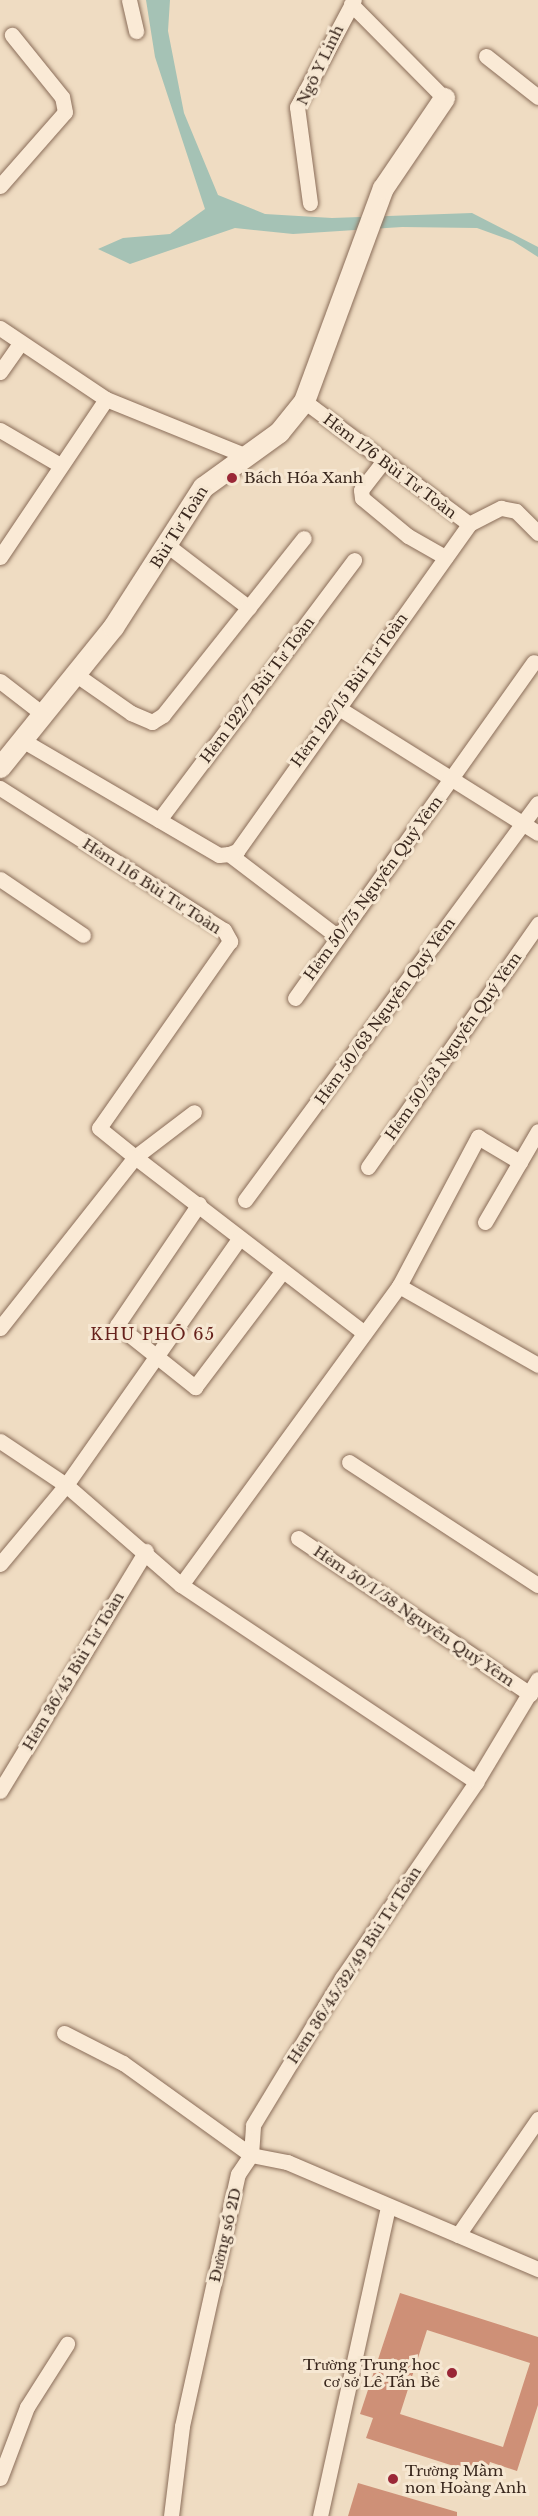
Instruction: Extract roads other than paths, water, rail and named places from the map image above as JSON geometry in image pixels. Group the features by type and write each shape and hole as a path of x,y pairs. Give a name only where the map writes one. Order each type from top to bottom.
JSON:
{"street":[{"path":"129,0 136,31"},
{"path":"352,2 444,98"},
{"name":"Ngô Y Linh","path":"310,203 297,107 352,2"},
{"path":"0,186 65,112 65,103 12,35"},
{"path":"486,56 538,97"},
{"name":"Bùi Tư Toàn","path":"0,766 78,676 167,545 203,486 279,432 304,401 375,207 444,98"},
{"path":"0,328 106,399 244,455"},
{"path":"0,372 20,343"},
{"path":"0,557 106,399"},
{"name":"Hẻm 176 Bùi Tư Toàn","path":"304,401 382,463 468,524 501,508 516,511 538,533"},
{"path":"0,430 60,465"},
{"path":"382,463 362,490 362,498 408,536 445,557"},
{"name":"Hẻm 122/15 Bùi Tư Toàn","path":"229,854 237,851 337,706 468,524"},
{"path":"78,676 142,719 152,722 163,715 304,538"},
{"path":"167,545 249,608"},
{"name":"Hẻm 122/7 Bùi Tư Toàn","path":"159,820 354,560"},
{"name":"Hẻm 50/75 Nguyễn Quý Yêm","path":"295,998 534,662"},
{"path":"0,681 44,715"},
{"path":"337,706 524,822 538,833"},
{"path":"22,740 219,855 229,854 338,938"},
{"name":"Hẻm 116 Bùi Tư Toàn","path":"0,788 224,930 230,941 99,1128 135,1157"},
{"name":"Hẻm 50/63 Nguyễn Quý Yêm","path":"245,1200 538,803"},
{"path":"0,879 83,935"},
{"name":"Hẻm 50/53 Nguyễn Quý Yêm","path":"368,1167 538,924"},
{"path":"0,1328 135,1157 194,1112"},
{"path":"485,1222 538,1131"},
{"path":"181,1585 399,1286 478,1137 520,1162"},
{"path":"135,1157 364,1333"},
{"path":"199,1204 117,1324 156,1356 195,1387 282,1272"},
{"path":"0,1564 66,1485 239,1239"},
{"path":"399,1286 538,1365"},
{"path":"0,1440 66,1485 146,1551 181,1585 476,1782"},
{"path":"349,1461 538,1585"},
{"name":"Hẻm 50/1/58 Nguyễn Quý Yêm","path":"298,1538 530,1694"},
{"name":"Hẻm 36/45 Bùi Tư Toàn","path":"0,1791 146,1551"},
{"name":"Hẻm 36/45/32/49 Bùi Tư Toàn","path":"250,2155 253,2125 270,2096 342,1978 476,1782 538,1679"},
{"path":"64,2033 123,2063 250,2155 287,2162 388,2208 538,2269"},
{"path":"458,2235 538,2119"},
{"name":"Đường số 2D","path":"171,2516 184,2414 238,2174 250,2155"},
{"path":"320,2516 388,2208"},
{"path":"0,2478 27,2407 67,2344"}],"place":[{"name":"Bách Hóa Xanh","path":"232,478"},
{"name":"Trường Trung học cơ sở Lê Tấn Bê","path":"452,2373"},
{"name":"Trường Mầm non Hoàng Anh","path":"393,2479"}],"district":[{"name":"KHU PHỐ 65","path":"153,1334"}]}
